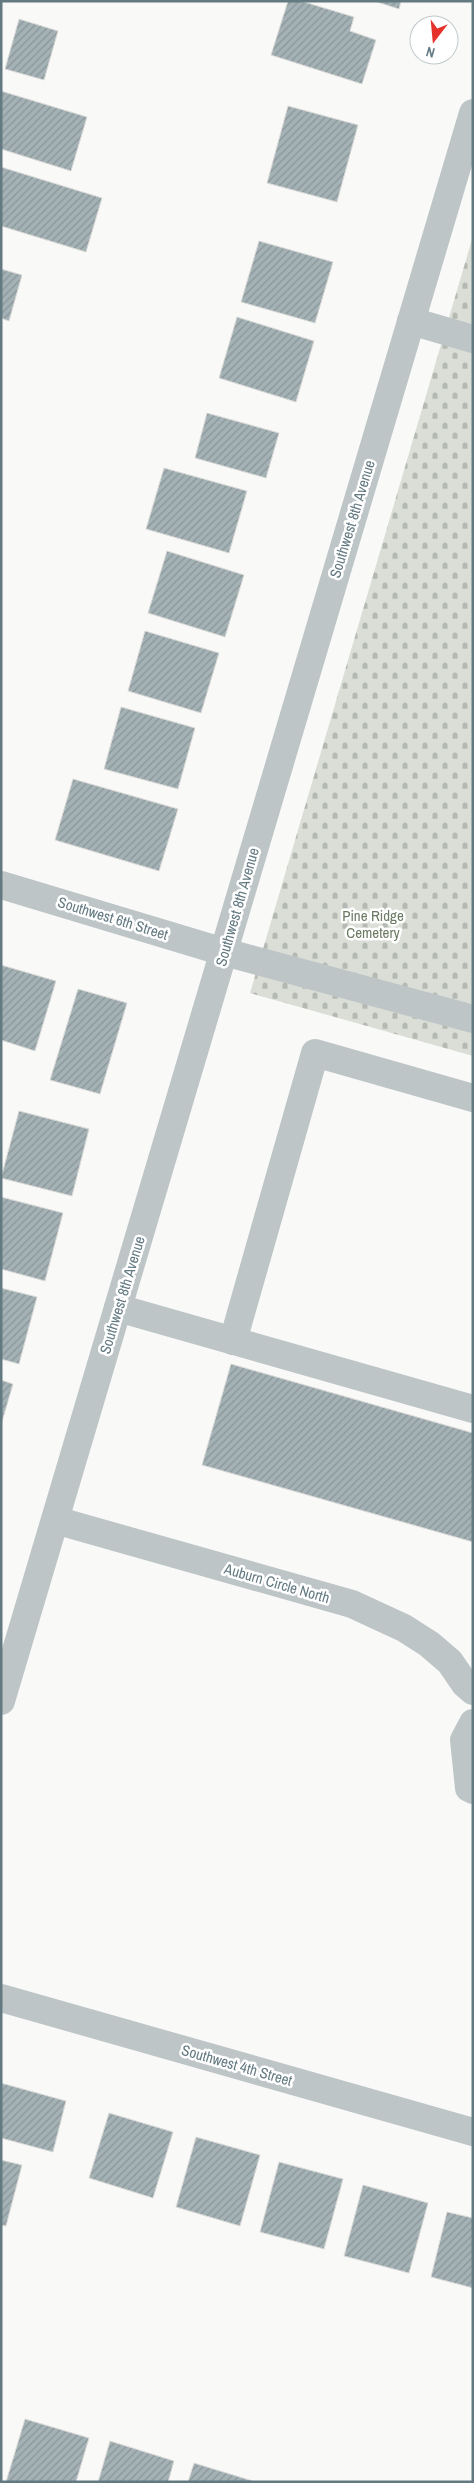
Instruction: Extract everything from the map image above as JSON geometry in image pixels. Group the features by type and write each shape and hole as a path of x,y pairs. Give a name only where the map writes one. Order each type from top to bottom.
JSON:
{"street":[{"name":"Southwest 8th Avenue","path":"1,1701 473,113"},
{"path":"411,321 473,339"},
{"name":"Southwest 6th Street","path":"1,885 224,952 473,1019"},
{"path":"233,1340 315,1053 473,1098"},
{"path":"118,1308 473,1409"},
{"name":"Auburn Circle North","path":"55,1520 352,1604 404,1628 428,1644 450,1662 465,1684 473,1691"},
{"path":"473,1723 464,1740 469,1788 473,1790"},
{"name":"Southwest 4th Street","path":"1,1998 473,2132"}],"green space":[{"name":"Pine Ridge Cemetery","path":"473,236 473,1056 250,993"}],"building":[{"path":"288,1 301,1 354,17 350,31 376,40 362,84 271,55"},
{"path":"374,1 401,1 399,9"},
{"path":"19,19 58,31 44,80 5,69"},
{"path":"1,91 87,117 71,171 1,149"},
{"path":"288,106 358,125 337,202 267,183"},
{"path":"1,167 102,198 86,252 1,226"},
{"path":"259,241 333,262 315,323 241,302"},
{"path":"1,269 22,275 9,321 1,318"},
{"path":"237,317 314,341 296,402 219,378"},
{"path":"207,413 279,433 266,478 195,458"},
{"path":"164,468 247,491 229,553 146,529"},
{"path":"167,551 244,575 225,637 148,613"},
{"path":"145,631 219,653 201,713 128,691"},
{"path":"121,707 195,728 178,789 104,769"},
{"path":"73,779 178,809 159,871 55,840"},
{"path":"1,965 56,981 35,1051 1,1040"},
{"path":"78,989 127,1003 100,1094 50,1080"},
{"path":"19,1111 89,1129 72,1196 1,1178"},
{"path":"1,1197 63,1213 45,1281 1,1269"},
{"path":"1,1288 37,1297 19,1364 1,1359"},
{"path":"231,1364 473,1433 473,1542 202,1465"},
{"path":"1,1380 13,1384 1,1425"},
{"path":"1,2083 66,2101 53,2152 1,2138"},
{"path":"109,2113 173,2132 153,2198 89,2178"},
{"path":"196,2137 260,2155 240,2226 176,2207"},
{"path":"1,2160 22,2165 6,2226 1,2225"},
{"path":"279,2162 343,2179 324,2249 260,2232"},
{"path":"363,2185 428,2203 409,2273 344,2256"},
{"path":"447,2212 473,2218 473,2288 431,2277"},
{"path":"25,2419 89,2438 76,2482 6,2482"},
{"path":"110,2441 174,2461 168,2482 98,2482"},
{"path":"194,2463 256,2482 188,2482"}]}
